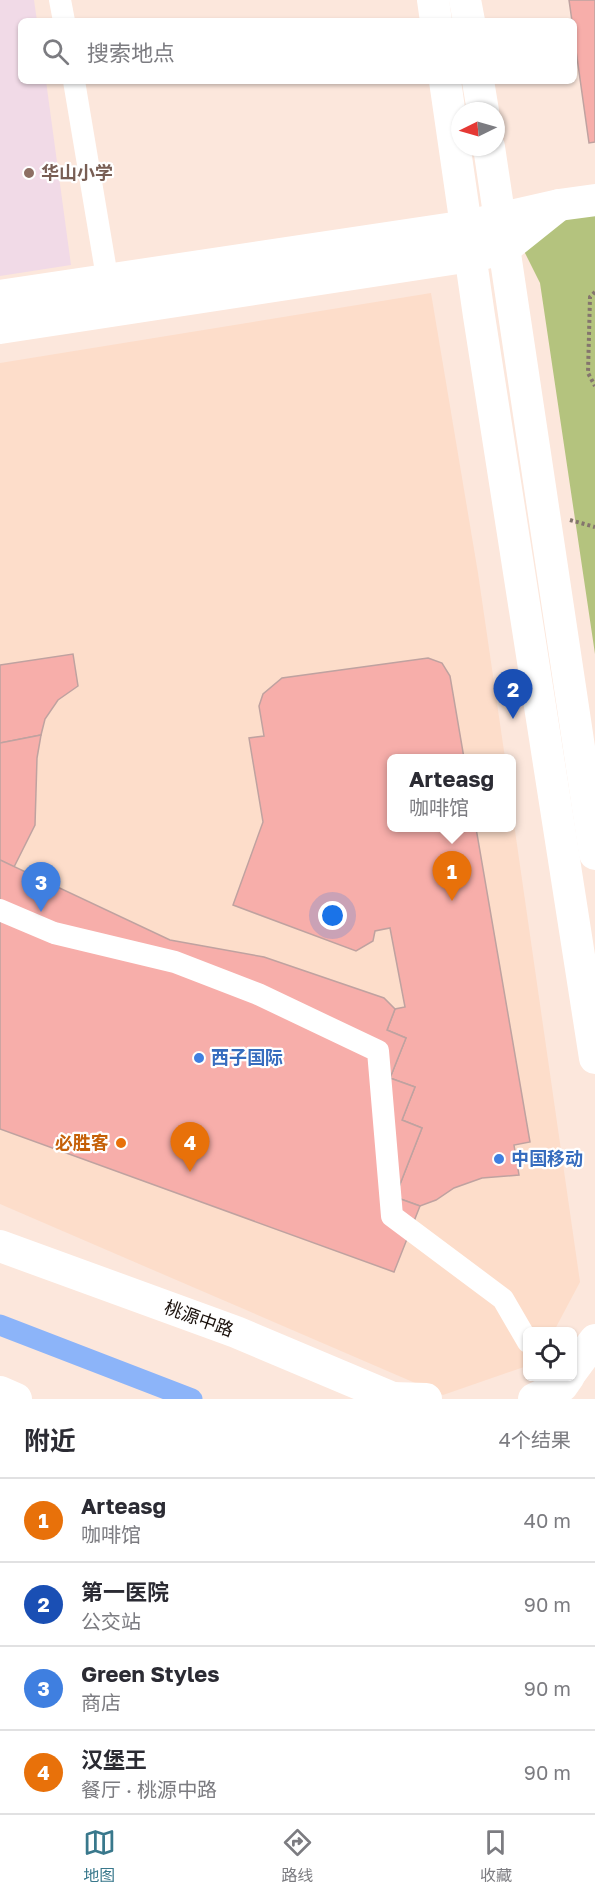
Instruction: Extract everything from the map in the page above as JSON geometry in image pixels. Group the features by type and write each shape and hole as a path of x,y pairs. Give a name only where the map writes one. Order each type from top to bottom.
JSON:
{"main road":[{"path":"433,0 436,18"},
{"path":"465,0 468,18"},
{"path":"446,84 479,316 595,1058"},
{"path":"478,84 482,102"},
{"path":"490,156 595,854"},
{"path":"0,328 471,256 502,234 558,205 595,200"},
{"path":"0,296 467,226 502,234"},
{"name":"桃源中路","path":"0,1246 236,1332 394,1398"},
{"path":"577,1365 595,1340"},
{"path":"534,1399 562,1386 566,1381"},
{"path":"0,1392 16,1399"},
{"path":"394,1398 426,1399"}],"street":[{"path":"60,0 63,18"},
{"path":"74,84 106,280 114,311"},
{"path":"0,910 54,933 175,962 258,994 378,1052 392,1216 503,1299 523,1333"}],"path":[{"path":"595,292 590,297 588,373 595,386"}],"shaded area":[{"name":"华山小学","path":"0,0 34,0 37,18 18,18 18,84 46,84 71,265 0,276"},
{"path":"431,293 478,573 504,754 387,754 387,832 515,832 580,1282 556,1327 523,1327 523,1367 443,1395 0,1204 0,363"}],"green space":[{"path":"595,213 595,654 540,283 524,251 563,217"}],"building":[{"path":"569,0 595,0 595,142 589,143 577,57 577,18 572,18"},
{"path":"73,654 78,686 58,700 45,719 41,735 0,743 0,665"},
{"path":"428,658 442,663 450,676 463,754 387,754 387,832 477,832 530,1142 514,1145 519,1175 482,1178 454,1188 436,1200 420,1206 395,1197 422,1128 402,1120 415,1087 390,1078 406,1038 387,1030 395,1009 405,1007 390,928 375,931 373,941 356,951 233,905 263,822 249,738 264,736 259,706 263,694 282,678"},
{"path":"41,735 37,758 35,825 14,867 0,860 0,743"},
{"name":"西子国际","path":"0,860 170,940 264,957 384,998 395,1009 387,1030 406,1038 390,1078 415,1087 402,1120 422,1128 395,1197 420,1206 394,1272 0,1129"}],"waterway":[{"path":"0,1325 192,1399"}],"place":[{"name":"华山小学","path":"29,173"},
{"name":"第一医院","path":"513,719"},
{"name":"Arteasg","path":"452,901"},
{"name":"Green Styles","path":"41,912"},
{"name":"西子国际","path":"199,1058"},
{"name":"必胜客","path":"121,1143"},
{"name":"中国移动","path":"499,1159"},
{"name":"汉堡王","path":"190,1172"}]}
